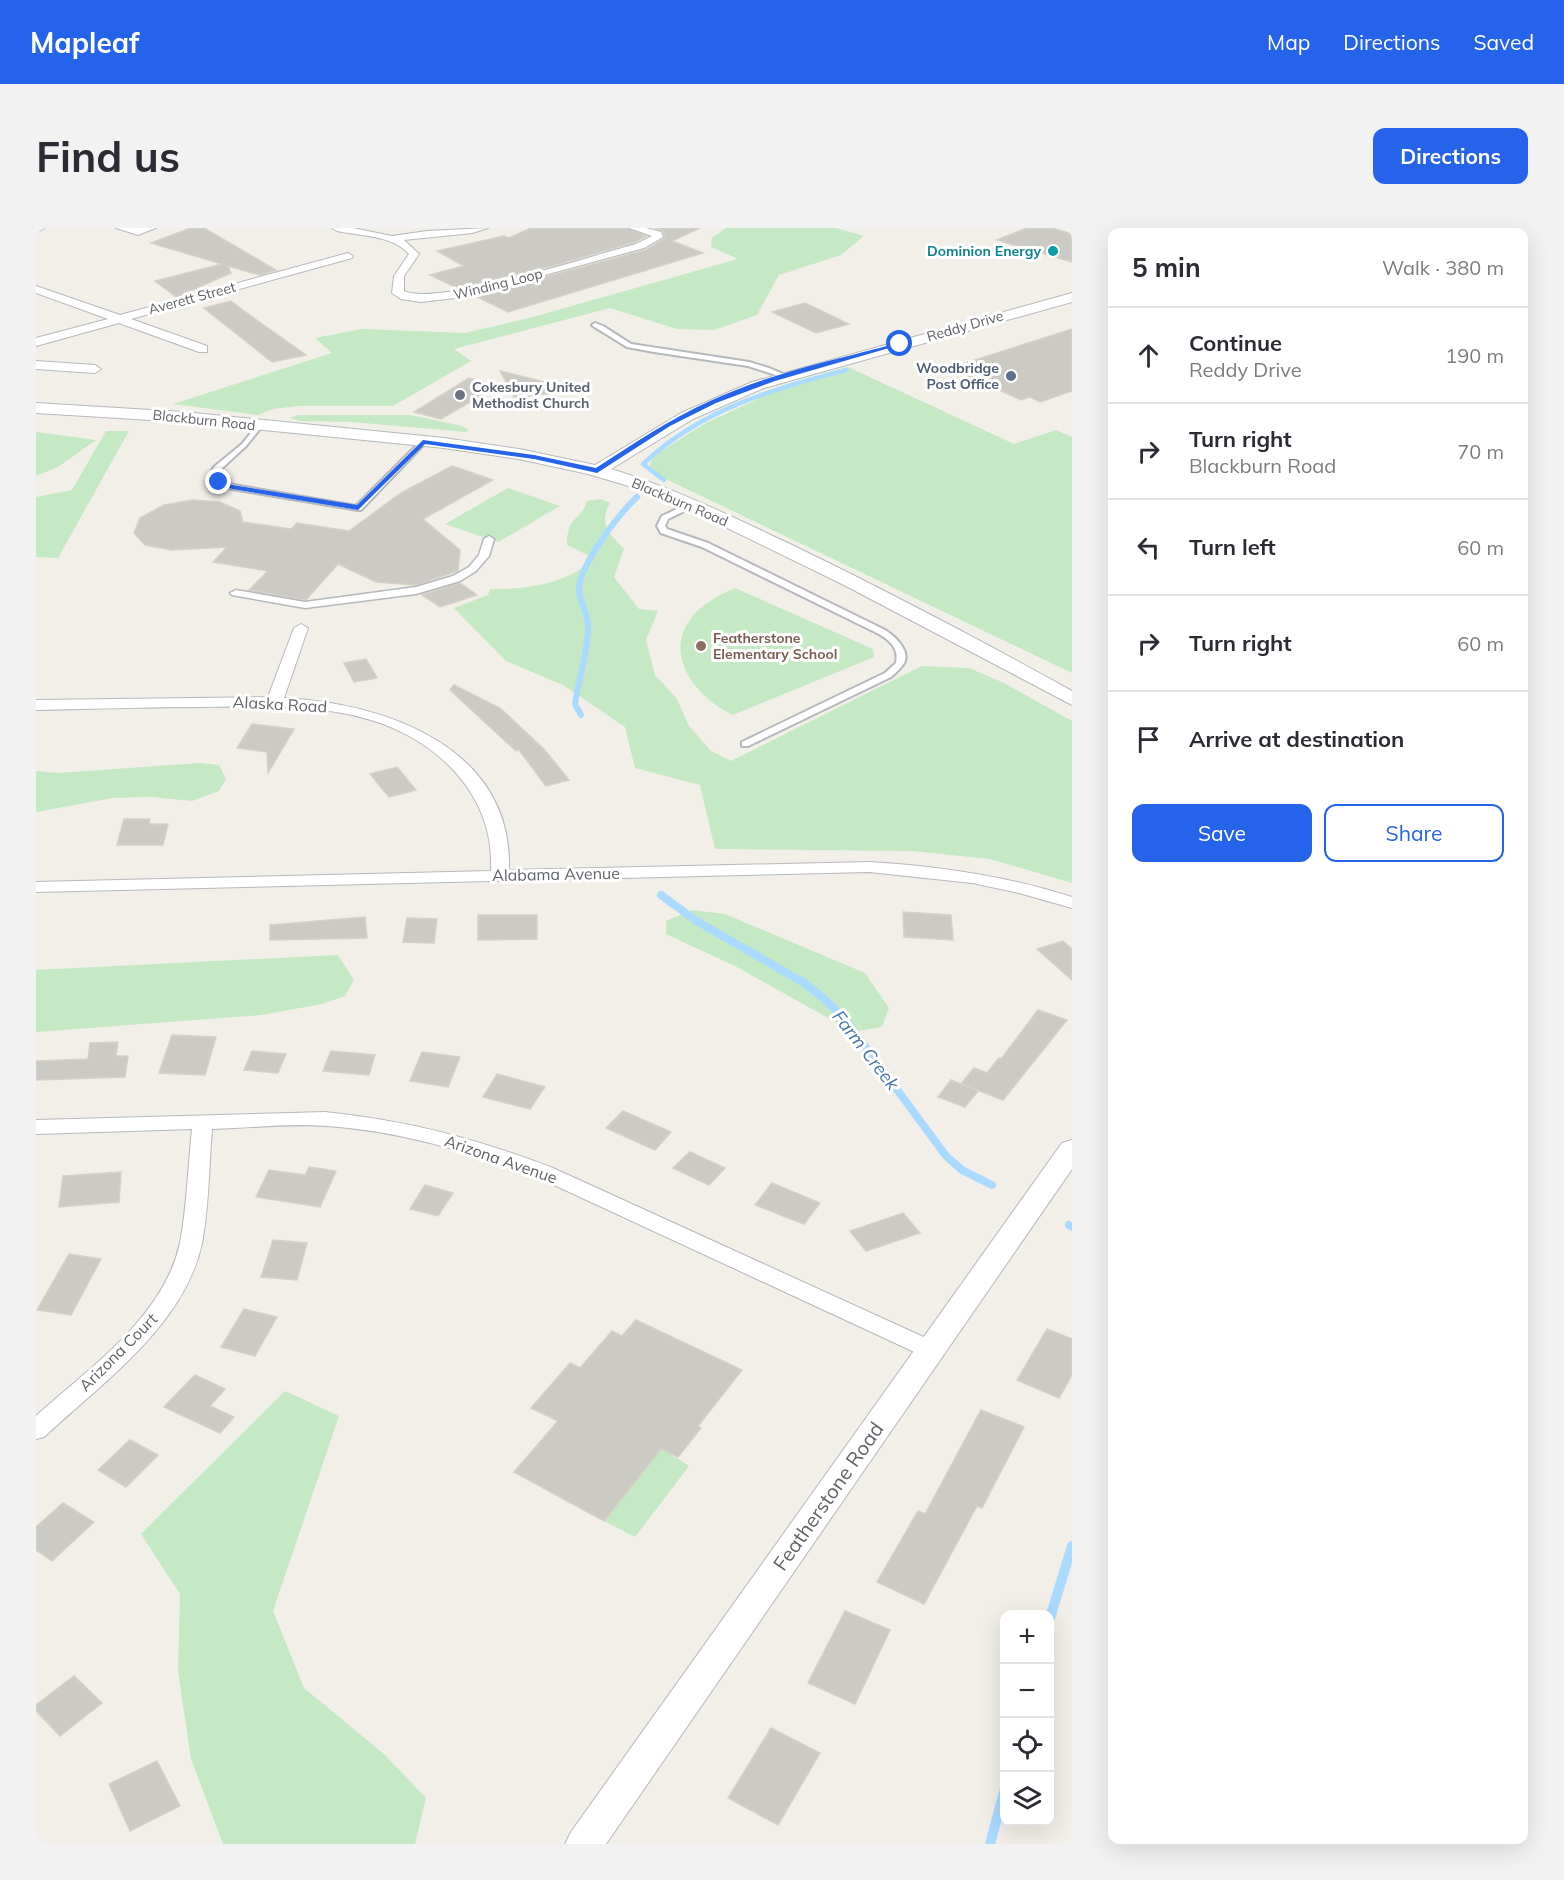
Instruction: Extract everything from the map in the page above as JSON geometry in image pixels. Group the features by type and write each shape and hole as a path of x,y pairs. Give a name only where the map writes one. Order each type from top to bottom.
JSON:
{"street":[{"path":"121,228 138,232 151,228"},
{"path":"337,228 393,239 408,245 439,235 483,228"},
{"name":"Winding Loop","path":"408,245 414,254 399,276 398,292 406,296 436,298 464,294 629,249 649,243 658,237 657,234 634,228"},
{"path":"393,239 426,234 439,235"},
{"name":"Averett Street","path":"36,342 348,256"},
{"path":"36,289 203,349"},
{"name":"Reddy Drive","path":"597,471 691,412 739,391 785,376 1072,297"},
{"path":"36,366 95,369"},
{"name":"Blackburn Road","path":"36,408 157,415 423,442 534,457 597,471 651,488 693,505 893,601 1072,699"},
{"path":"236,593 305,604 416,591 444,585 463,576 486,554 489,539"},
{"path":"275,701 301,627"},
{"name":"Alaska Road","path":"36,705 275,701 339,708 370,716 415,733 445,751 478,787 491,809 498,832 502,857 500,875"},
{"name":"Alabama Avenue","path":"36,887 880,868 931,871 985,879 1021,887 1072,903"},
{"name":"Arizona Avenue","path":"36,1127 325,1119 380,1125 435,1136 482,1149 546,1173 931,1350"},
{"name":"Arizona Court","path":"36,1430 139,1336 153,1320 175,1286 188,1258 191,1242 204,1121"},
{"name":"Featherstone Road","path":"584,1844 1072,1149"}],"lane":[{"path":"595,325 616,340 635,347 746,363 785,376"},
{"path":"260,425 244,445 218,469 215,473 216,480 232,487 358,508 423,442"},
{"path":"693,505 666,518 661,526 664,531 712,549 882,632 895,641 900,650 900,664 888,675 745,744"}],"green space":[{"path":"726,228 836,228 864,236 841,255 779,275 757,315 714,330 677,329 610,308 454,349 471,361 393,406 298,406 273,409 258,415 173,404 332,353 315,338 362,329 465,333 533,317 738,259 711,247 712,238"},
{"path":"848,367 1014,444 1056,430 1072,437 1072,673 649,471 652,457 704,424 771,393"},
{"path":"298,415 410,415 468,429 467,432 352,422 300,421 290,418"},
{"path":"106,431 129,431 58,558 36,557 36,497 72,490"},
{"path":"36,432 96,440 58,467 36,476"},
{"path":"508,488 560,506 498,542 445,524"},
{"path":"601,499 610,503 605,517 607,529 624,549 614,577 639,609 658,611 646,640 655,675 677,699 689,726 711,751 731,761 922,666 969,668 1004,683 1072,721 1072,883 990,859 912,851 715,849 700,785 635,768 625,727 563,685 506,661 454,608 488,595 490,589 545,584 584,567 594,558 567,545 569,528 587,501"},
{"path":"735,588 873,649 874,657 733,715 707,698 696,686 682,660 681,645 684,630 697,611"},
{"path":"200,763 219,765 226,779 219,791 192,801 152,797 113,798 36,812 36,771 58,773"},
{"path":"692,910 725,914 865,973 889,1008 882,1027 853,1032 735,966 666,934 666,921"},
{"path":"338,955 354,980 345,996 322,1004 261,1015 36,1032 36,970"},
{"path":"285,1391 339,1416 273,1611 304,1688 385,1755 426,1798 415,1844 223,1844 191,1759 178,1671 180,1594 141,1534"},
{"path":"661,1448 689,1466 635,1537 604,1521"}],"building":[{"path":"191,228 204,228 276,270 260,275 228,266 231,273 176,297 155,281 222,264 151,243"},
{"path":"531,228 627,228 646,236 635,242 552,266 457,288 430,275 464,266 437,251 504,236 509,238"},
{"path":"655,228 700,228 672,241 703,253 508,312 475,296 645,250 665,238 663,231"},
{"name":"Dominion Energy","path":"1027,228 1052,228 1072,234 1072,262 997,240"},
{"path":"231,301 306,355 272,362 204,308"},
{"path":"805,303 849,324 816,333 772,312"},
{"name":"Woodbridge Post Office","path":"1072,329 1072,391 1040,402 1030,397 1021,400 950,368"},
{"path":"500,371 570,388 570,392 514,397"},
{"path":"469,378 498,386 441,419 414,412"},
{"path":"452,466 493,480 423,519 460,550 458,571 416,585 376,582 338,564 306,600 249,590 268,571 213,562 227,547 172,550 145,545 134,533 140,518 164,505 192,500 220,502 240,511 243,522 291,529 297,523 349,531 401,493"},
{"path":"460,583 477,595 440,607 422,595"},
{"path":"366,659 377,678 354,682 344,663"},
{"path":"454,685 500,708 544,749 569,780 546,786 519,750 516,751 450,690"},
{"path":"252,724 294,729 268,773 267,752 237,748"},
{"path":"397,767 416,790 389,797 370,774"},
{"path":"124,819 150,819 149,824 168,824 163,845 117,845"},
{"path":"903,912 951,915 953,940 904,937"},
{"path":"478,915 537,915 537,939 478,940"},
{"path":"365,917 367,938 270,940 270,925"},
{"path":"407,918 437,919 434,943 403,942"},
{"path":"1063,941 1072,949 1072,980 1037,949"},
{"path":"1038,1010 1067,1020 1003,1100 961,1084 974,1068 987,1073 999,1058 1001,1059"},
{"path":"172,1035 216,1037 205,1075 159,1073"},
{"path":"118,1042 116,1056 128,1056 125,1077 36,1080 36,1061 88,1059 90,1043"},
{"path":"252,1051 286,1054 278,1073 244,1070"},
{"path":"331,1051 375,1055 369,1075 323,1071"},
{"path":"422,1052 460,1057 448,1087 410,1081"},
{"path":"497,1074 545,1087 530,1109 483,1097"},
{"path":"951,1080 978,1091 965,1107 938,1097"},
{"path":"623,1111 671,1132 655,1150 606,1128"},
{"path":"690,1152 725,1168 709,1185 673,1168"},
{"path":"309,1167 336,1171 320,1207 256,1197 269,1170 305,1175"},
{"path":"121,1172 119,1202 59,1207 63,1176"},
{"path":"772,1183 820,1203 804,1224 755,1205"},
{"path":"425,1185 453,1193 438,1216 410,1209"},
{"path":"903,1213 920,1233 866,1251 850,1231"},
{"path":"273,1240 307,1243 297,1280 261,1277"},
{"path":"69,1254 101,1259 71,1315 37,1310"},
{"path":"244,1309 277,1317 255,1356 221,1347"},
{"path":"636,1320 742,1370 698,1426 701,1428 678,1457 661,1449 604,1521 514,1472 558,1421 531,1408 570,1363 580,1368 612,1331 622,1336"},
{"path":"1047,1329 1072,1339 1072,1375 1059,1398 1017,1380"},
{"path":"195,1375 225,1389 210,1406 234,1417 220,1433 164,1407"},
{"path":"981,1410 1024,1427 982,1508 977,1506 924,1604 877,1582 918,1511 925,1514"},
{"path":"130,1440 158,1455 126,1487 98,1470"},
{"path":"63,1503 94,1522 52,1561 36,1550 36,1527"},
{"path":"845,1611 890,1630 855,1704 808,1683"},
{"path":"74,1676 102,1703 60,1736 36,1711 36,1705"},
{"path":"771,1728 820,1753 778,1825 728,1798"},
{"path":"157,1761 180,1806 130,1831 109,1784"}],"waterway":[{"name":"Farm Creek","path":"664,480 643,464 688,429 764,394 846,370"},
{"name":"Farm Creek","path":"581,715 575,704 588,634 587,617 579,590 581,580 601,540 637,497"},
{"name":"Farm Creek","path":"661,895 695,920 804,983 822,997 845,1019 946,1156 962,1170 992,1185"},
{"name":"Farm Creek","path":"1052,1610 1072,1546"},
{"name":"Farm Creek","path":"990,1844 1000,1807"}],"place":[{"name":"Dominion Energy","path":"1053,251"},
{"name":"Woodbridge Post Office","path":"1011,376"},
{"name":"Cokesbury United Methodist Church","path":"460,395"},
{"name":"Featherstone Elementary School","path":"701,646"}],"route":[{"path":"219,482 232,487 358,508 423,442 534,457 597,471 668,425 714,401 773,380 900,344"}]}
